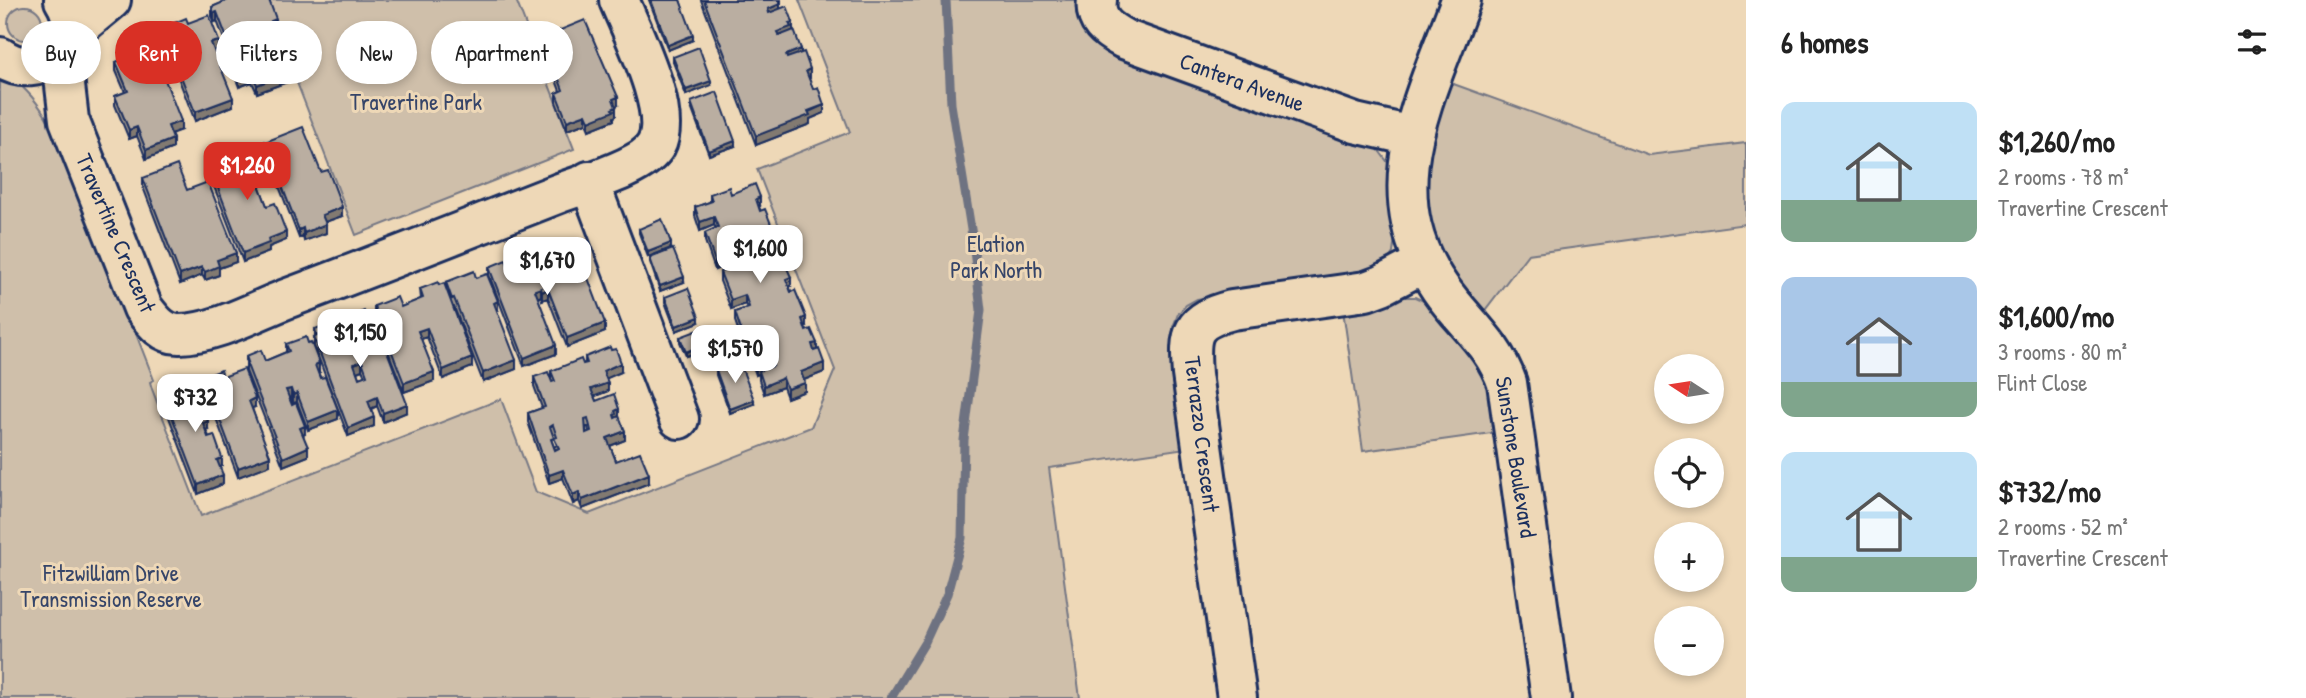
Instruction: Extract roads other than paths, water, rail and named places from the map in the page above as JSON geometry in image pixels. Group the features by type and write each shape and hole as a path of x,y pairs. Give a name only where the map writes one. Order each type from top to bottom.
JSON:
{"street":[{"path":"77,21 111,0"},
{"name":"Travertine Crescent","path":"65,84 69,120 143,309 155,324 176,334 195,333 648,156 661,130 656,94 619,0"},
{"name":"Cantera Avenue","path":"1097,0 1097,16 1101,23 1124,39 1355,123 1412,136"},
{"name":"Sunstone Boulevard","path":"1461,0 1412,136 1406,176 1410,220 1424,263 1439,287 1494,352 1507,383 1551,698"},
{"name":"Travertine Crescent","path":"9,63 69,120"},
{"path":"589,181 679,419"},
{"name":"Terrazzo Crescent","path":"1237,698 1192,374 1190,349 1195,329 1201,321 1212,315 1232,310 1366,291 1424,263"}],"waterway":[{"path":"891,698 925,642 947,594 962,538 964,440 981,310 951,104 946,0"}],"park label":[{"name":"Travertine Park","path":"416,102"},
{"name":"Elation Park North","path":"996,257"},
{"name":"Fitzwilliam Drive Transmission Reserve","path":"111,586"}]}
